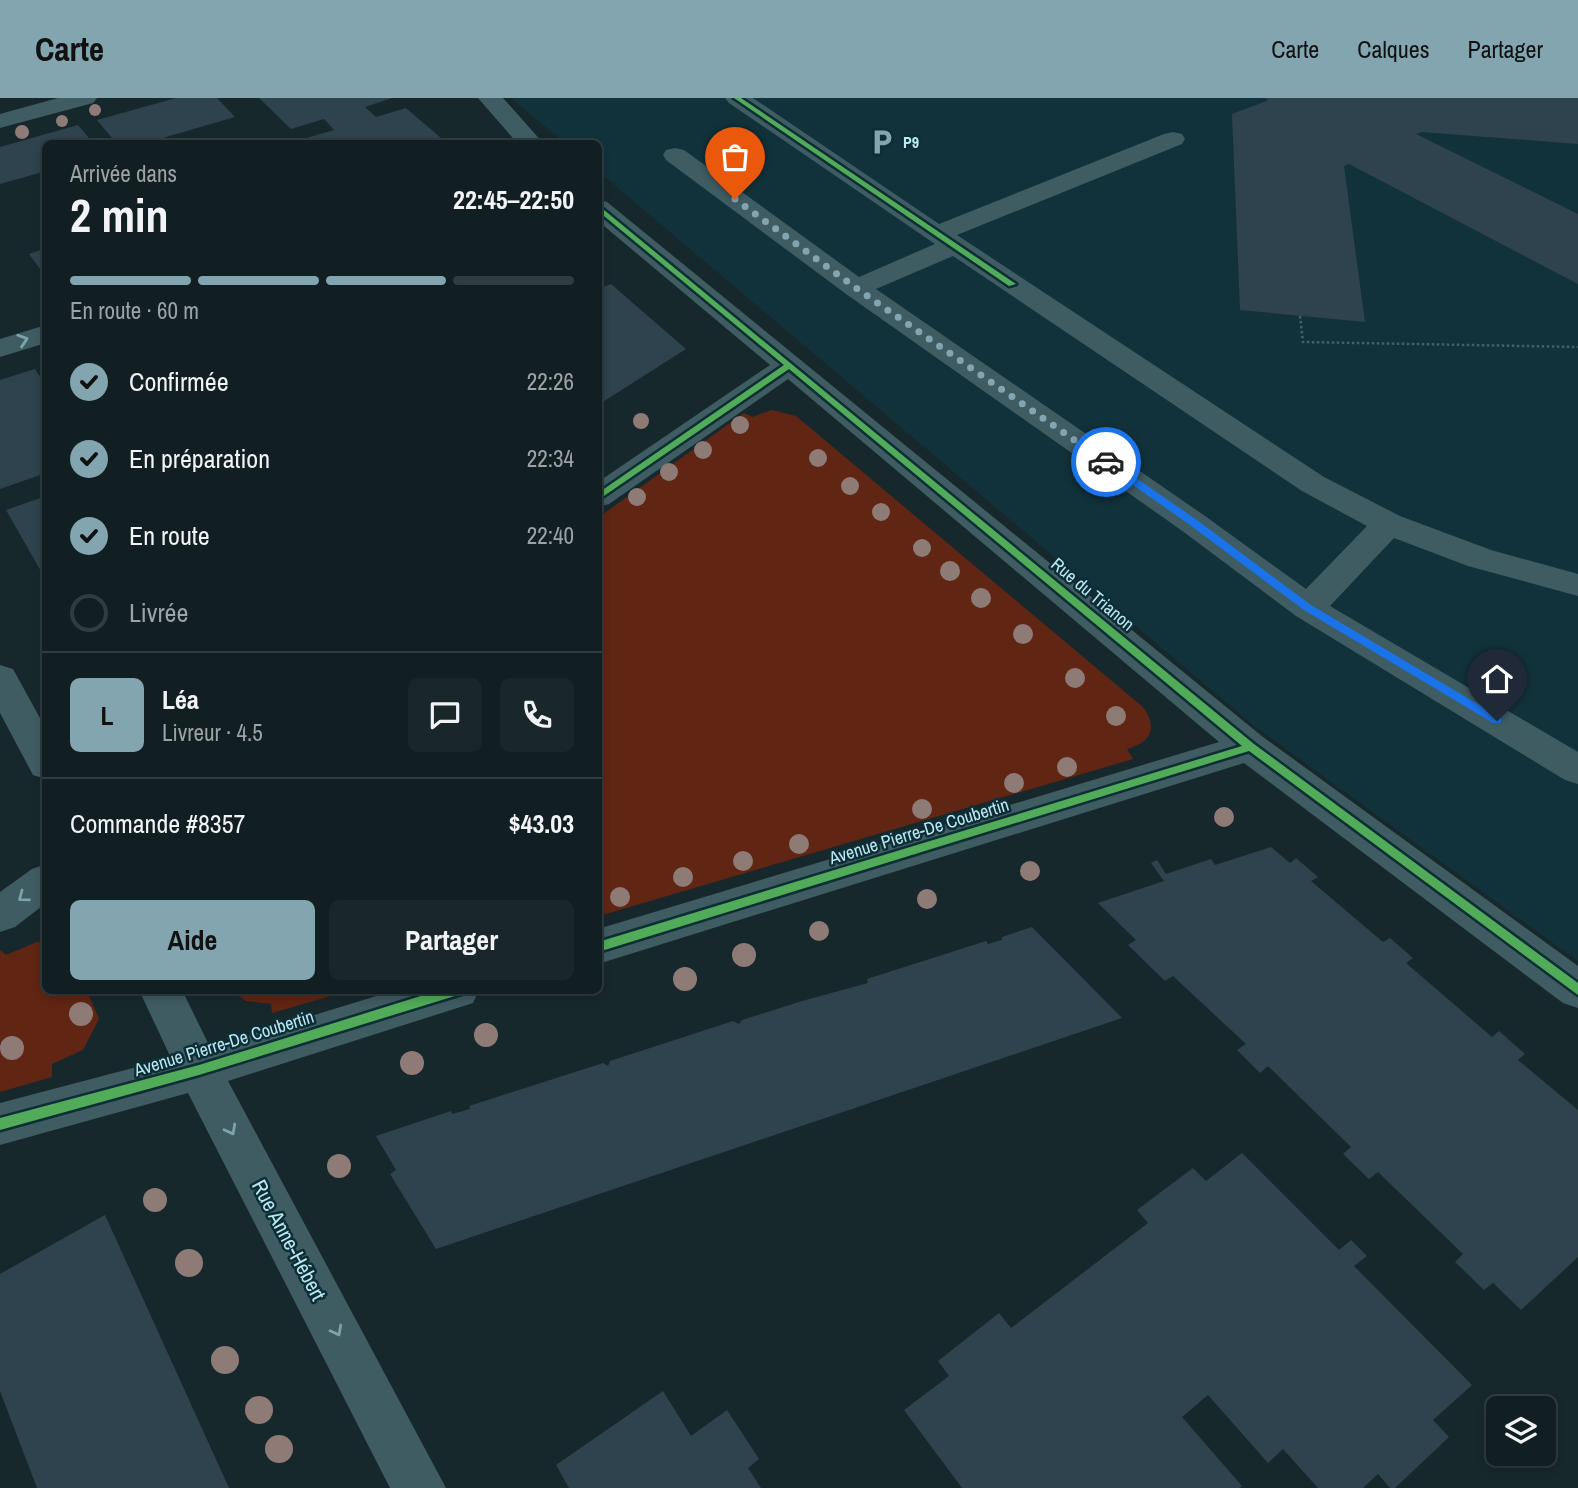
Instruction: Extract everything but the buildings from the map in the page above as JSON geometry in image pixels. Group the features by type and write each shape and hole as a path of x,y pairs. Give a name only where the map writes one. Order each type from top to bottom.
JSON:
{"street":[{"path":"0,121 85,98"},
{"path":"490,98 528,140"},
{"path":"737,98 945,240 1313,484 1388,524 1480,558 1578,585"},
{"path":"856,288 945,240 1173,138"},
{"path":"674,155 856,288 1193,523 1308,608 1578,770"},
{"name":"Rue du Trianon","path":"602,210 1250,747 1578,990"},
{"path":"0,348 42,334"},
{"path":"602,494 789,365"},
{"path":"1308,608 1388,524"},
{"path":"0,678 42,757"},
{"name":"Avenue Pierre-De Coubertin","path":"602,946 1250,747"},
{"path":"0,915 42,883"},
{"name":"Rue Anne-Hébert","path":"162,994 199,1070 419,1488"},
{"name":"Avenue Pierre-De Coubertin","path":"0,1124 199,1070 445,994"}],"path":[{"path":"1300,316 1303,342 1578,347"}],"shaded area":[{"path":"511,98 1578,98 1578,961 1253,725 602,175 602,140 561,140"},
{"path":"772,410 796,416 1144,708 1151,729 1146,739 1127,749 1133,759 602,915 602,515 744,413 752,417"},
{"path":"42,942 42,994 88,994 99,1019 83,1050 52,1064 52,1077 0,1092 0,950 6,955"},
{"path":"236,994 338,994 272,1013 271,1004 246,1001"}],"cycle path":[{"path":"737,98 1012,284"},
{"path":"602,210 1250,747 1578,990"},
{"path":"602,494 789,365"},
{"path":"602,946 1250,747"},
{"path":"0,1124 199,1070 445,994"}],"way so far":[{"path":"735,199 856,288 1106,462"}],"place":[{"name":"P9","path":"882,142"}],"route":[{"path":"1106,462 1308,608 1497,721"}]}
